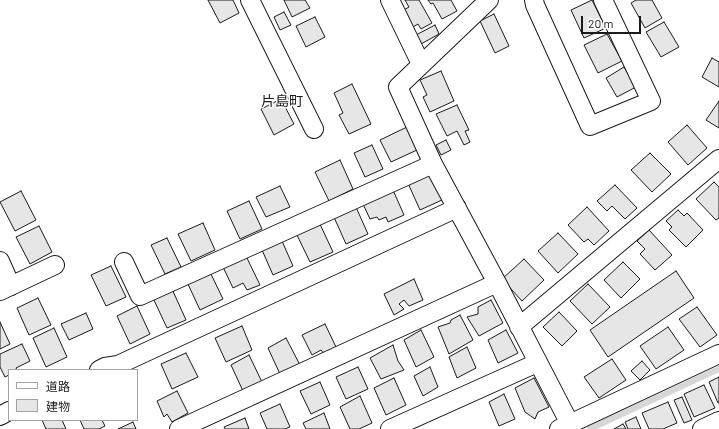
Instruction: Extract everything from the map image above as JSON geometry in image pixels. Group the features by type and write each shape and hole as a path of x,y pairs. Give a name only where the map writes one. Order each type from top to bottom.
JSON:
{"street":[{"path":"250,0 314,129"},
{"path":"390,0 421,64"},
{"path":"489,0 398,87 434,164 520,327 564,427 719,354"},
{"path":"534,0 590,126 651,101 603,0"},
{"path":"520,327 719,159"},
{"path":"124,262 140,296 434,164"},
{"path":"100,369 118,365 457,208"},
{"path":"0,261 6,288 55,266"},
{"path":"179,429 497,284"},
{"path":"390,429 537,363"},
{"path":"702,429 719,421"}],"building":[{"path":"208,0 233,0 239,13 220,23"},
{"path":"284,0 305,0 310,8 292,17"},
{"path":"405,0 419,0 432,23 421,29 418,24 411,28 402,11 409,7"},
{"path":"428,0 451,0 457,11 442,19 433,3 431,4"},
{"path":"592,0 606,28 584,38 571,10"},
{"path":"636,0 652,0 662,18 645,28 631,3"},
{"path":"284,12 291,25 280,30 274,17"},
{"path":"494,14 509,46 495,53 480,21"},
{"path":"315,17 325,37 306,47 296,26"},
{"path":"664,22 679,47 661,57 646,32"},
{"path":"435,25 439,34 421,44 416,35"},
{"path":"607,34 622,61 598,73 584,45"},
{"path":"712,58 719,62 719,87 702,77"},
{"path":"624,67 636,87 617,97 606,78"},
{"path":"441,71 454,101 430,112 423,97 427,95 420,80"},
{"path":"352,84 371,124 349,134 339,115 343,113 334,93"},
{"path":"281,99 294,124 274,135 261,109"},
{"path":"719,101 719,128 706,120"},
{"path":"457,105 469,130 465,131 470,142 464,145 457,131 447,136 436,114"},
{"path":"687,125 707,148 688,165 668,142"},
{"path":"407,127 417,150 391,162 380,140"},
{"path":"446,140 451,150 441,155 436,145"},
{"path":"372,145 383,169 365,177 354,153"},
{"path":"650,153 671,174 652,192 631,170"},
{"path":"340,160 353,189 329,201 315,172"},
{"path":"429,171 442,200 420,210 407,181"},
{"path":"714,182 719,187 719,218 716,220 696,199"},
{"path":"615,185 637,208 625,219 612,206 607,211 597,201"},
{"path":"280,186 290,207 266,217 256,197"},
{"path":"393,190 404,215 388,222 386,217 379,220 377,217 370,219 363,204"},
{"path":"21,191 36,220 15,231 0,202"},
{"path":"249,201 262,229 240,239 227,211"},
{"path":"355,205 368,234 346,244 333,215"},
{"path":"587,207 609,231 594,245 588,239 584,242 568,225"},
{"path":"678,210 684,216 687,213 703,230 686,247 669,230 672,227 666,221"},
{"path":"319,222 333,252 310,262 296,233"},
{"path":"203,223 215,250 191,261 178,234"},
{"path":"39,226 52,252 30,264 16,237"},
{"path":"649,230 672,255 655,270 640,254 645,249 637,241"},
{"path":"558,233 578,254 558,273 538,251"},
{"path":"167,238 181,267 165,274 151,245"},
{"path":"282,241 293,266 273,275 262,250"},
{"path":"246,256 260,285 247,290 243,283 233,288 223,267"},
{"path":"524,259 544,280 522,301 502,279"},
{"path":"623,262 640,279 621,298 604,280"},
{"path":"111,266 126,297 106,306 91,275"},
{"path":"676,271 694,298 608,357 590,330"},
{"path":"210,272 223,299 200,310 187,282"},
{"path":"414,279 423,300 409,306 404,300 399,304 404,309 394,315 384,294"},
{"path":"588,284 610,307 592,324 570,301"},
{"path":"172,289 186,320 167,328 153,298"},
{"path":"38,298 51,325 29,335 17,308"},
{"path":"491,300 503,323 479,336 467,317 478,314 478,307"},
{"path":"137,306 150,334 130,344 117,316"},
{"path":"697,307 717,335 700,347 679,319"},
{"path":"559,312 577,331 562,346 543,327"},
{"path":"86,313 93,329 69,340 61,324"},
{"path":"460,315 473,340 449,354 438,327 450,323 451,320"},
{"path":"0,322 10,344 0,349"},
{"path":"325,324 336,347 324,354 321,350 312,355 302,335"},
{"path":"242,326 252,350 226,362 215,338"},
{"path":"668,327 684,350 656,369 640,346"},
{"path":"54,328 67,357 46,367 33,338"},
{"path":"421,330 434,357 416,367 404,340"},
{"path":"506,330 518,353 498,363 488,340"},
{"path":"286,338 300,365 280,374 268,348"},
{"path":"22,344 30,361 16,369 8,369 8,376 5,377 0,367 0,354"},
{"path":"393,345 398,361 404,370 381,379 370,358"},
{"path":"467,347 476,368 457,378 449,357"},
{"path":"186,353 198,377 172,389 161,364"},
{"path":"249,355 262,382 243,391 231,365"},
{"path":"612,359 626,380 599,398 584,377"},
{"path":"642,361 650,370 640,380 631,371"},
{"path":"358,367 368,389 346,399 336,377"},
{"path":"430,367 438,387 423,396 414,376"},
{"path":"719,377 719,403 718,403 709,382"},
{"path":"394,378 406,405 386,415 374,388"},
{"path":"534,378 549,407 538,412 535,419 525,412 515,388"},
{"path":"320,382 330,405 311,414 300,391"},
{"path":"704,385 715,408 694,417 684,394"},
{"path":"177,391 188,413 172,422 167,414 164,417 157,401"},
{"path":"504,394 515,419 499,426 489,402"},
{"path":"360,396 372,423 359,429 350,429 340,407"},
{"path":"682,397 692,420 684,423 674,400"},
{"path":"668,402 677,423 663,429 649,429 642,413"},
{"path":"280,404 290,427 285,429 267,429 260,413"},
{"path":"324,413 330,429 306,429 303,423"},
{"path":"636,417 641,429 628,429 625,422"},
{"path":"245,418 249,429 225,429 224,427"},
{"path":"42,421 62,421 66,429 46,429"},
{"path":"80,421 102,421 105,426 99,429 84,429"},
{"path":"133,422 136,429 118,429"},
{"path":"623,424 626,429 614,429"}],"waterway":[{"path":"590,429 719,369"}],"district":[{"name":"片島町","path":"282,101"}]}
